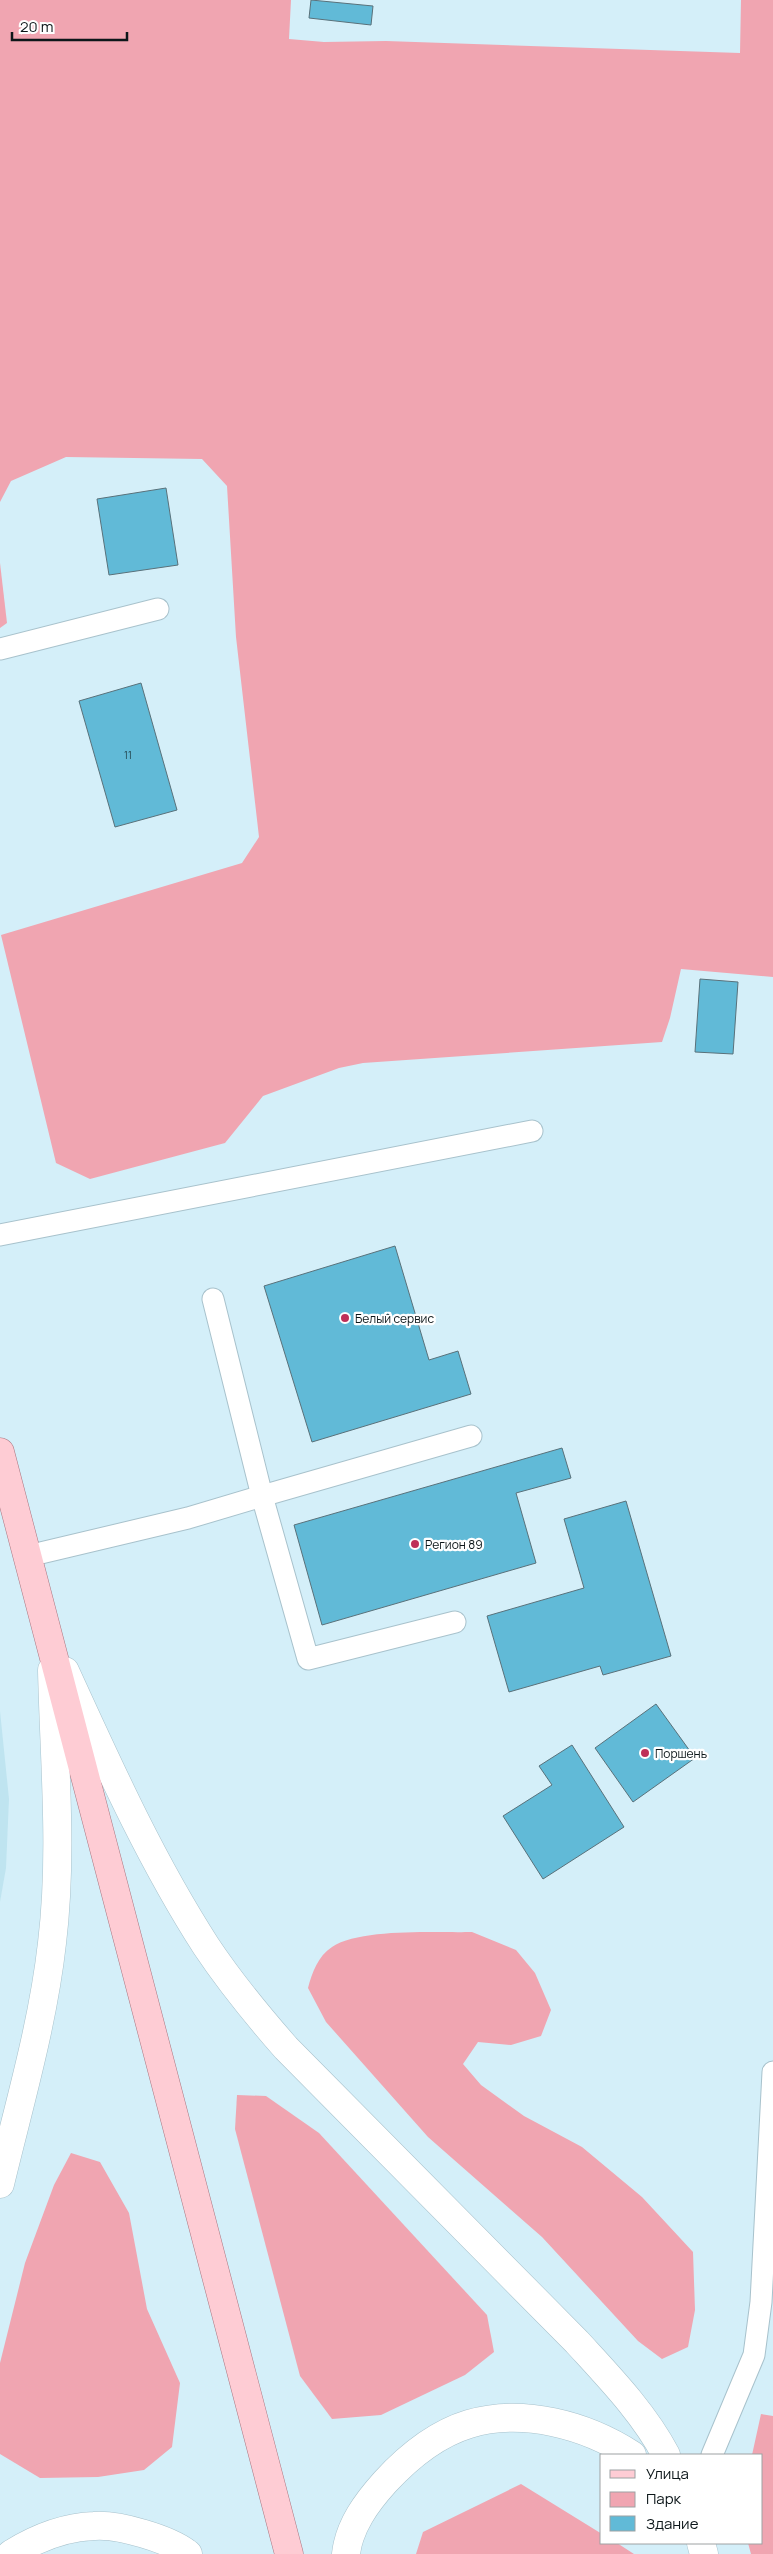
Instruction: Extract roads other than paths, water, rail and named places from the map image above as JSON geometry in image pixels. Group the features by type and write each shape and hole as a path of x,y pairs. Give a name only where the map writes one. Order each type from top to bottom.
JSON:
{"main road":[{"path":"0,1452 51,1640 289,2554"},
{"path":"0,2184 40,2018 52,1944 57,1880 51,1640"},
{"path":"51,1640 135,1822 206,1946 246,2002 286,2048 577,2342 622,2391 658,2440 665,2454"},
{"path":"346,2554 347,2545 366,2503 406,2460 441,2436 469,2424 511,2418 566,2425 612,2442 630,2454"},
{"path":"11,2554 50,2534 94,2526 142,2534 178,2546 188,2554"}],"lane":[{"path":"0,649 158,609"},
{"path":"0,1235 532,1132"},
{"path":"213,1299 262,1496 308,1659 455,1622"},
{"path":"28,1556 179,1520 471,1436"},
{"path":"712,2454 754,2356 760,2302 773,2072"}],"place":[{"name":"Белый сервис","path":"345,1318"},
{"name":"Регион 89","path":"415,1544"},
{"name":"Поршень","path":"645,1753"}]}
